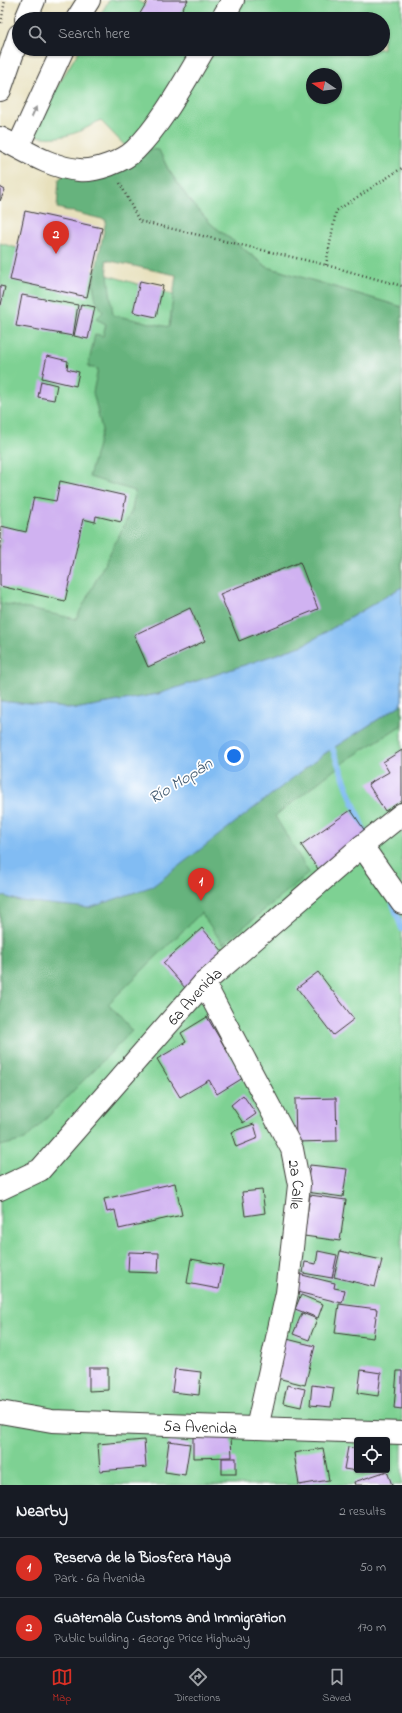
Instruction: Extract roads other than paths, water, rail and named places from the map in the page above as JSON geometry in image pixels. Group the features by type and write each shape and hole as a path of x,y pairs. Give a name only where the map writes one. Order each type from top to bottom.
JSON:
{"main road":[{"path":"29,12 34,0"},
{"path":"78,12 82,0"},
{"path":"81,12 89,0"},
{"path":"226,12 233,0"},
{"path":"0,90 12,55"},
{"path":"59,56 9,142 42,159 80,171 112,165 134,151 154,127 200,56"},
{"name":"6a Avenida","path":"0,1189 40,1170 204,983 362,846 402,814"},
{"path":"362,846 402,903"},
{"name":"2a Calle","path":"204,983 292,1149 299,1185 286,1293 257,1428"},
{"name":"5a Avenida","path":"0,1412 52,1421 402,1433"}],"water":[{"name":"Río Mopán","path":"402,587 402,704 324,754 153,886 89,908 20,901 0,895 0,701 75,709 158,694 304,645"}],"waterway":[{"path":"330,742 366,836"},
{"path":"393,904 402,929"}],"place":[{"name":"Guatemala Customs and Immigration","path":"56,254"},
{"name":"Reserva de la Biosfera Maya","path":"201,901"}]}
